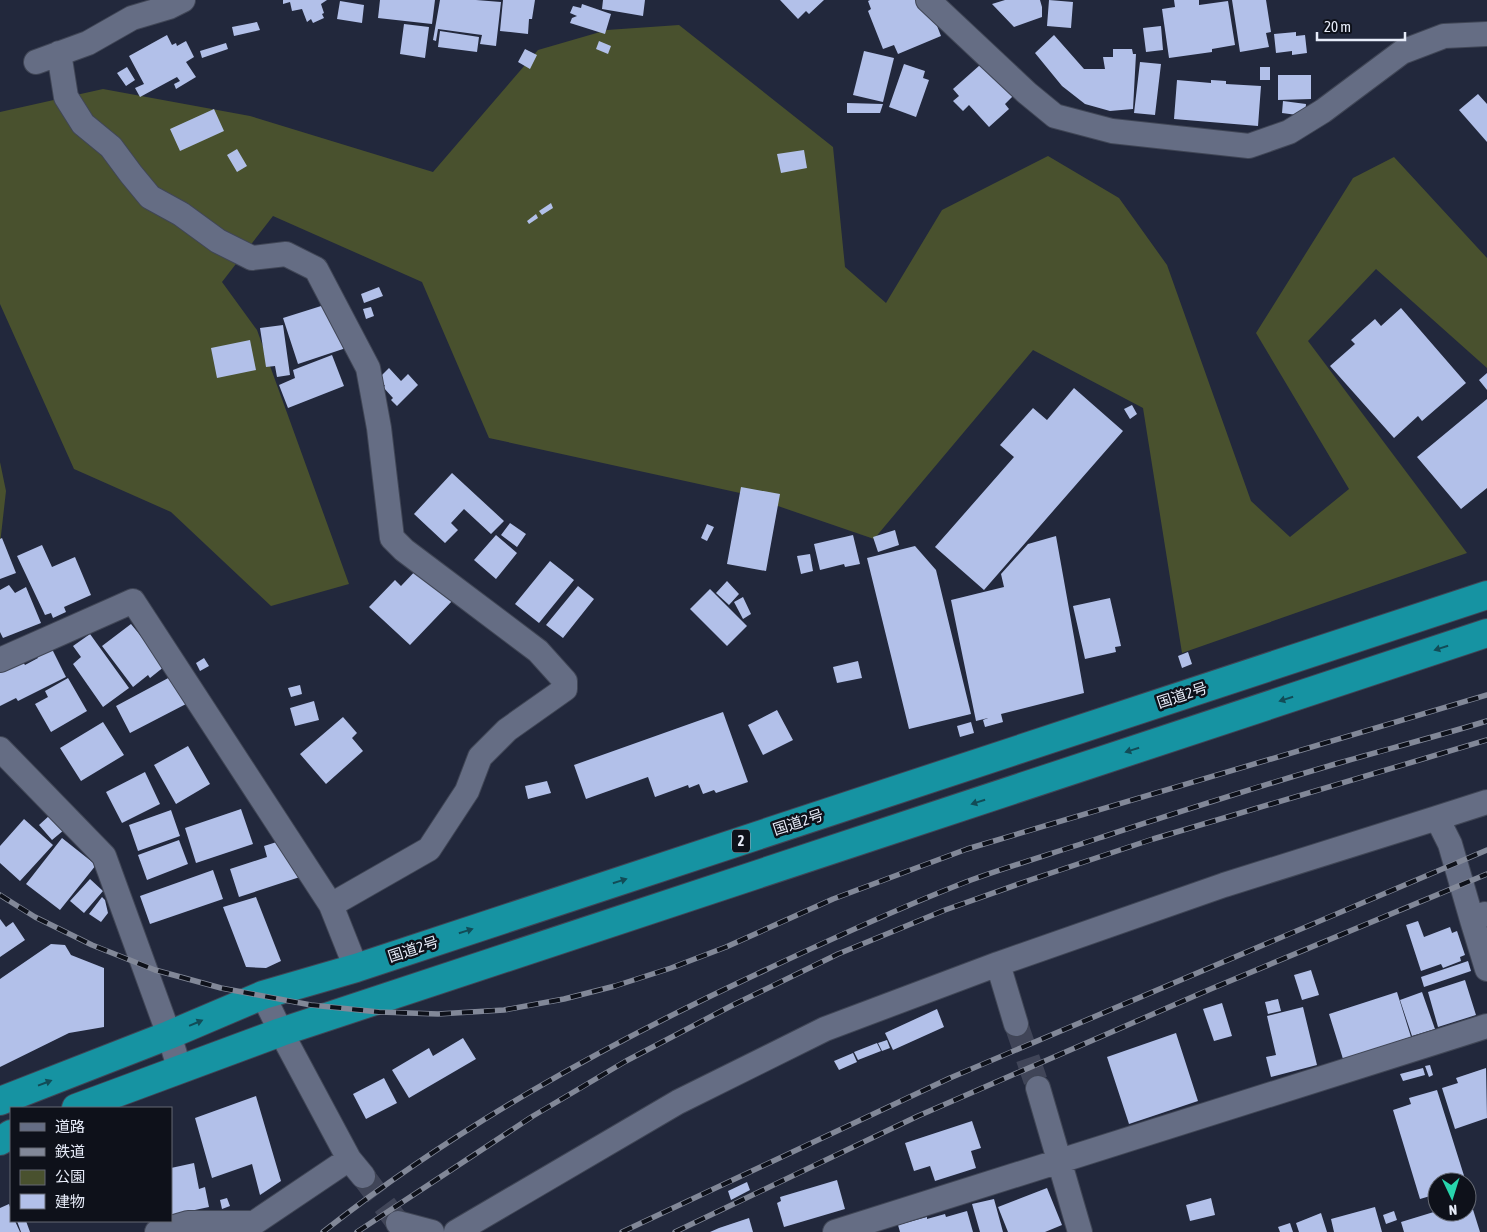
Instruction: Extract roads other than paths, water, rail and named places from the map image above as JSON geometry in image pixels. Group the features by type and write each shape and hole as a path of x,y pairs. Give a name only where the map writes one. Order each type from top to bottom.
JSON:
{"highway":[{"name":"国道2号","path":"0,1101 169,1035 263,994 356,968 1487,595"},
{"path":"79,1107 281,1032 1487,633"}],"street":[{"path":"36,62 88,43 132,18 169,7 183,0"},
{"path":"928,0 1027,93 1055,116 1112,130 1249,146 1289,132 1324,111 1402,52 1444,36 1487,34"},
{"path":"60,52 66,97 83,124 111,147 130,174 150,197 180,214 218,241 252,258 286,254 316,269 368,368 379,428 392,538 404,550 538,651 565,682 564,689 507,730 480,757 467,790 429,849 331,905"},
{"path":"0,660 134,601 331,905 356,968"},
{"path":"0,749 104,856 180,1070"},
{"path":"456,1232 678,1102 825,1029 998,964 1224,885 1487,802"},
{"path":"1437,818 1480,916 1487,969"},
{"path":"998,964 1016,1024"},
{"path":"157,1232 188,1222 254,1223 356,1168 281,1032 263,994"},
{"path":"835,1232 1487,1026"},
{"path":"1038,1088 1080,1232"},
{"path":"398,1223 432,1232"}],"tunnel":[{"path":"1016,1024 1038,1088"},
{"path":"363,1176 398,1223"}],"railway":[{"path":"0,895 35,917 92,945 155,970 221,988 311,1005 379,1012 438,1014 504,1010 564,999 615,986 671,968 726,947 833,899 967,849 1487,695"},
{"path":"323,1232 426,1157 533,1090 588,1059 702,1000 864,925 971,880 1019,864 1279,781 1487,721"},
{"path":"357,1232 533,1116 626,1061 731,1006 838,954 945,910 1153,839 1487,740"},
{"path":"622,1232 950,1078 1487,850"},
{"path":"675,1232 918,1116 1213,988 1487,874"}]}
